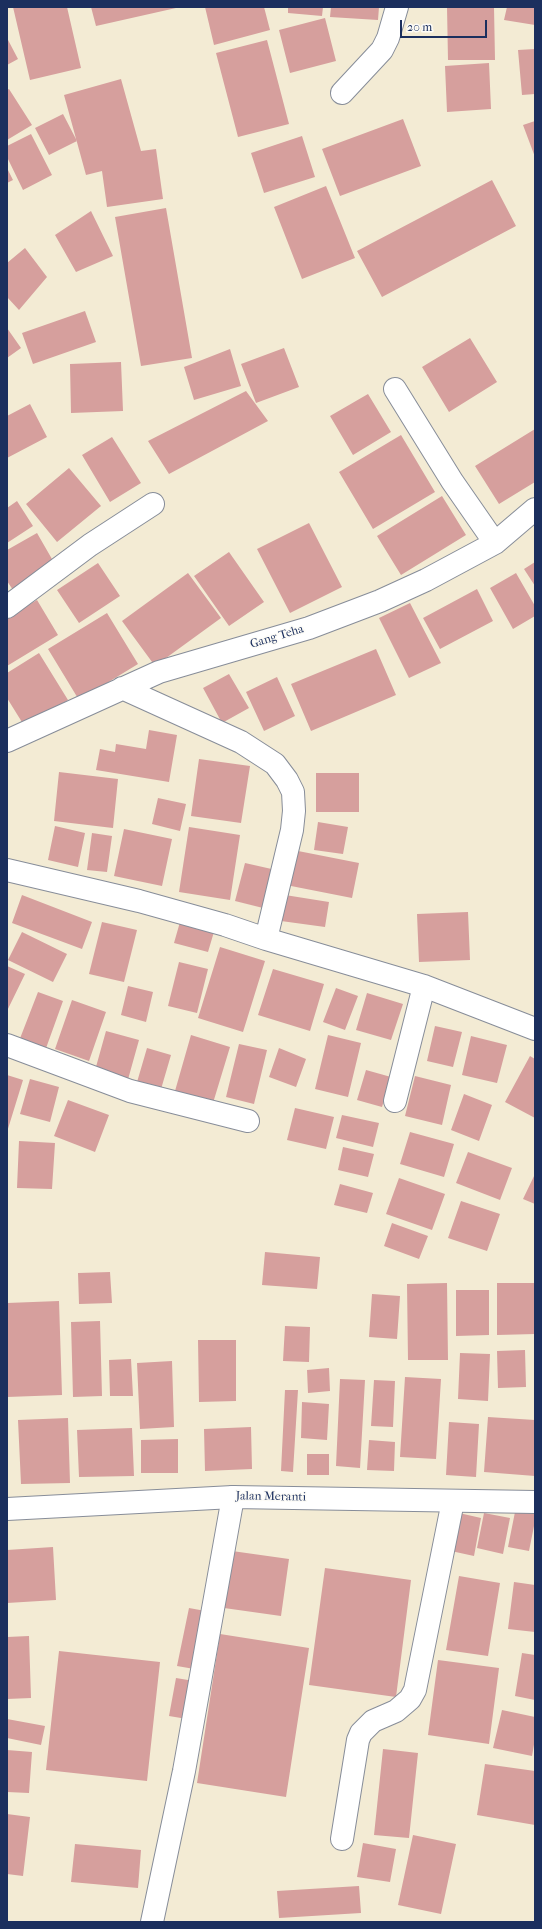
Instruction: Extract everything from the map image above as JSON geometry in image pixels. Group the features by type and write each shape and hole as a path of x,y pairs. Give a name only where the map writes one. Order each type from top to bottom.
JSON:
{"street":[{"path":"342,93 382,50 388,38 397,7"},
{"path":"395,390 452,482 494,543"},
{"path":"7,607 90,545 153,504"},
{"name":"Gang Teha","path":"7,741 159,672 309,628 380,601 426,580 494,543 535,509"},
{"path":"122,688 241,742 275,764 287,780 293,792 294,811 292,830 266,940"},
{"path":"7,870 139,901 225,926 266,940 424,986 535,1029"},
{"path":"395,1101 424,986"},
{"path":"7,1045 130,1091 248,1121"},
{"path":"152,1922 186,1763 233,1497"},
{"name":"Jalan Meranti","path":"7,1509 233,1497 535,1502"},
{"path":"342,1839 357,1744 361,1733 373,1721 396,1711 410,1699 414,1690 453,1501"}],"building":[{"path":"13,7 67,7 81,68 30,80"},
{"path":"91,7 176,7 176,8 96,26"},
{"path":"205,7 264,7 270,30 214,45"},
{"path":"288,7 323,7 322,16 288,13"},
{"path":"331,7 379,7 378,20 330,17"},
{"path":"447,7 494,7 495,60 448,60"},
{"path":"507,7 535,7 535,25 504,20"},
{"path":"325,18 336,61 290,73 279,30"},
{"path":"7,38 18,59 7,65"},
{"path":"267,40 289,124 238,137 216,53"},
{"path":"535,49 535,94 522,95 518,50"},
{"path":"489,63 491,109 447,112 445,66"},
{"path":"121,79 141,151 156,149 163,199 107,207 102,171 86,175 64,95"},
{"path":"9,89 32,125 7,140 7,90"},
{"path":"63,114 77,141 49,155 35,128"},
{"path":"403,119 421,166 340,196 322,149"},
{"path":"535,121 535,157 523,125"},
{"path":"31,134 52,175 23,190 7,157 7,146"},
{"path":"302,136 315,177 264,193 251,153"},
{"path":"7,168 13,180 7,183"},
{"path":"492,180 516,226 382,297 357,251"},
{"path":"326,186 355,258 302,279 274,207"},
{"path":"166,208 192,358 141,366 115,217"},
{"path":"91,211 113,256 76,272 55,235"},
{"path":"25,248 47,277 19,310 7,297 7,263"},
{"path":"85,311 96,342 33,364 22,333"},
{"path":"7,328 21,348 7,358"},
{"path":"470,338 497,382 449,412 422,367"},
{"path":"284,348 299,387 256,403 241,364"},
{"path":"230,349 241,386 194,400 184,367"},
{"path":"121,362 123,411 71,413 70,364"},
{"path":"246,391 268,421 169,474 148,441"},
{"path":"368,394 391,432 353,455 330,416"},
{"path":"30,404 47,437 7,458 7,416"},
{"path":"535,429 535,482 499,504 475,466"},
{"path":"401,435 435,492 373,529 339,472"},
{"path":"112,437 141,483 110,502 82,455"},
{"path":"69,468 101,506 57,542 26,504"},
{"path":"442,496 466,535 401,575 377,536"},
{"path":"17,501 33,526 7,543 7,508"},
{"path":"309,523 342,587 290,613 257,549"},
{"path":"37,533 56,566 13,590 7,581 7,550"},
{"path":"229,552 264,602 229,626 194,576"},
{"path":"535,562 535,586 524,569"},
{"path":"98,563 120,596 79,623 57,590"},
{"path":"188,573 221,618 155,666 122,621"},
{"path":"516,573 535,606 535,616 513,629 490,588"},
{"path":"477,589 493,621 440,649 423,618"},
{"path":"37,600 58,635 7,666 7,618"},
{"path":"410,603 441,663 409,678 379,618"},
{"path":"107,613 138,664 79,700 48,649"},
{"path":"376,649 396,695 311,731 291,684"},
{"path":"39,653 68,700 25,727 7,698 7,673"},
{"path":"229,674 249,708 222,723 203,688"},
{"path":"277,677 295,716 264,731 246,692"},
{"path":"149,730 177,735 169,782 96,770 100,749 115,752 116,744 146,749"},
{"path":"199,759 250,766 241,823 191,816"},
{"path":"59,772 118,779 113,828 54,821"},
{"path":"316,773 359,773 359,812 316,812"},
{"path":"158,798 186,804 180,831 152,824"},
{"path":"318,822 348,827 343,854 314,850"},
{"path":"55,826 85,833 78,867 48,860"},
{"path":"189,827 240,835 230,900 179,892"},
{"path":"124,829 172,839 162,886 114,876"},
{"path":"92,833 112,836 107,872 87,870"},
{"path":"293,850 359,863 352,898 286,885"},
{"path":"245,863 276,870 267,909 235,901"},
{"path":"22,895 92,922 82,949 12,923"},
{"path":"285,895 329,902 325,927 281,921"},
{"path":"468,912 470,960 419,962 417,914"},
{"path":"182,915 216,925 208,952 174,943"},
{"path":"102,922 137,930 124,982 89,974"},
{"path":"22,932 67,954 53,982 8,960"},
{"path":"220,947 265,961 243,1032 198,1018"},
{"path":"179,962 208,969 197,1013 168,1006"},
{"path":"7,966 25,974 7,1011"},
{"path":"273,969 324,984 310,1031 258,1015"},
{"path":"128,986 153,992 146,1022 121,1015"},
{"path":"336,988 358,996 345,1030 323,1022"},
{"path":"38,992 63,1001 45,1051 19,1041"},
{"path":"367,993 403,1004 391,1040 356,1030"},
{"path":"72,1000 106,1012 89,1061 55,1049"},
{"path":"435,1026 462,1032 453,1067 427,1061"},
{"path":"106,1031 139,1040 127,1083 94,1074"},
{"path":"191,1035 230,1047 213,1103 175,1091"},
{"path":"328,1035 361,1043 348,1097 315,1089"},
{"path":"471,1036 507,1045 497,1083 462,1075"},
{"path":"239,1044 267,1050 254,1104 226,1097"},
{"path":"147,1048 171,1055 159,1096 135,1089"},
{"path":"279,1048 306,1059 296,1087 269,1077"},
{"path":"530,1056 535,1059 535,1118 505,1102"},
{"path":"366,1070 391,1077 382,1107 357,1100"},
{"path":"7,1075 23,1080 7,1132"},
{"path":"415,1076 451,1085 442,1125 405,1116"},
{"path":"30,1079 59,1087 50,1122 20,1114"},
{"path":"464,1094 492,1105 479,1141 451,1130"},
{"path":"68,1100 109,1115 95,1152 54,1136"},
{"path":"295,1108 334,1117 326,1149 287,1140"},
{"path":"342,1115 379,1123 373,1147 336,1138"},
{"path":"410,1132 454,1144 444,1177 400,1164"},
{"path":"19,1141 55,1143 52,1189 17,1188"},
{"path":"343,1147 374,1154 368,1177 338,1170"},
{"path":"468,1152 512,1168 500,1200 456,1183"},
{"path":"535,1174 535,1204 523,1199"},
{"path":"399,1178 445,1194 432,1230 386,1214"},
{"path":"340,1184 373,1193 367,1213 334,1205"},
{"path":"461,1201 500,1214 487,1251 448,1238"},
{"path":"392,1223 428,1236 419,1259 384,1246"},
{"path":"265,1252 320,1257 317,1289 262,1285"},
{"path":"110,1272 112,1303 79,1304 78,1273"},
{"path":"447,1283 448,1360 408,1360 407,1284"},
{"path":"497,1283 535,1283 535,1334 497,1335"},
{"path":"456,1290 489,1290 489,1335 456,1336"},
{"path":"372,1294 400,1296 397,1339 369,1337"},
{"path":"59,1301 62,1395 7,1397 7,1303"},
{"path":"100,1321 102,1396 73,1397 71,1322"},
{"path":"285,1326 310,1327 309,1362 283,1361"},
{"path":"198,1340 236,1340 236,1401 199,1402"},
{"path":"525,1350 526,1387 498,1388 497,1351"},
{"path":"460,1353 490,1354 488,1401 458,1399"},
{"path":"131,1359 133,1396 110,1396 109,1360"},
{"path":"172,1361 174,1427 140,1429 137,1363"},
{"path":"329,1368 330,1391 308,1393 307,1370"},
{"path":"405,1377 441,1379 436,1459 400,1457"},
{"path":"340,1379 365,1380 360,1468 336,1466"},
{"path":"374,1380 395,1381 393,1427 371,1426"},
{"path":"285,1390 298,1390 293,1472 281,1471"},
{"path":"302,1402 329,1404 327,1440 301,1438"},
{"path":"488,1417 535,1420 535,1476 484,1472"},
{"path":"68,1418 70,1483 21,1484 18,1420"},
{"path":"449,1422 479,1424 476,1477 446,1475"},
{"path":"251,1427 252,1469 205,1471 204,1429"},
{"path":"132,1428 134,1476 79,1477 77,1430"},
{"path":"178,1439 178,1473 141,1473 141,1440"},
{"path":"369,1440 395,1442 394,1471 367,1470"},
{"path":"307,1454 329,1454 329,1475 307,1475"},
{"path":"516,1507 535,1511 535,1521 529,1551 508,1547"},
{"path":"459,1513 481,1518 474,1556 451,1551"},
{"path":"484,1513 510,1518 503,1554 477,1548"},
{"path":"53,1547 56,1600 7,1603 7,1550"},
{"path":"225,1550 289,1559 281,1616 217,1607"},
{"path":"325,1568 411,1580 396,1697 309,1685"},
{"path":"459,1576 500,1583 488,1656 446,1650"},
{"path":"514,1582 535,1585 535,1632 508,1629"},
{"path":"189,1608 211,1612 200,1670 177,1666"},
{"path":"220,1634 309,1648 286,1797 197,1783"},
{"path":"29,1636 31,1698 7,1699 7,1637"},
{"path":"59,1651 160,1662 147,1781 46,1770"},
{"path":"522,1653 535,1655 535,1700 515,1696"},
{"path":"438,1660 499,1668 489,1744 428,1735"},
{"path":"176,1678 194,1681 187,1719 169,1716"},
{"path":"502,1710 535,1717 535,1739 532,1756 493,1748"},
{"path":"7,1719 45,1726 41,1745 7,1738"},
{"path":"383,1749 418,1753 409,1838 374,1835"},
{"path":"7,1750 32,1752 29,1793 7,1792"},
{"path":"485,1764 535,1771 535,1825 477,1815"},
{"path":"7,1814 30,1817 23,1876 7,1874"},
{"path":"413,1835 456,1844 441,1914 398,1905"},
{"path":"363,1843 396,1849 390,1882 357,1877"},
{"path":"75,1844 141,1850 138,1888 71,1882"},
{"path":"359,1886 361,1913 279,1918 277,1891"}]}
